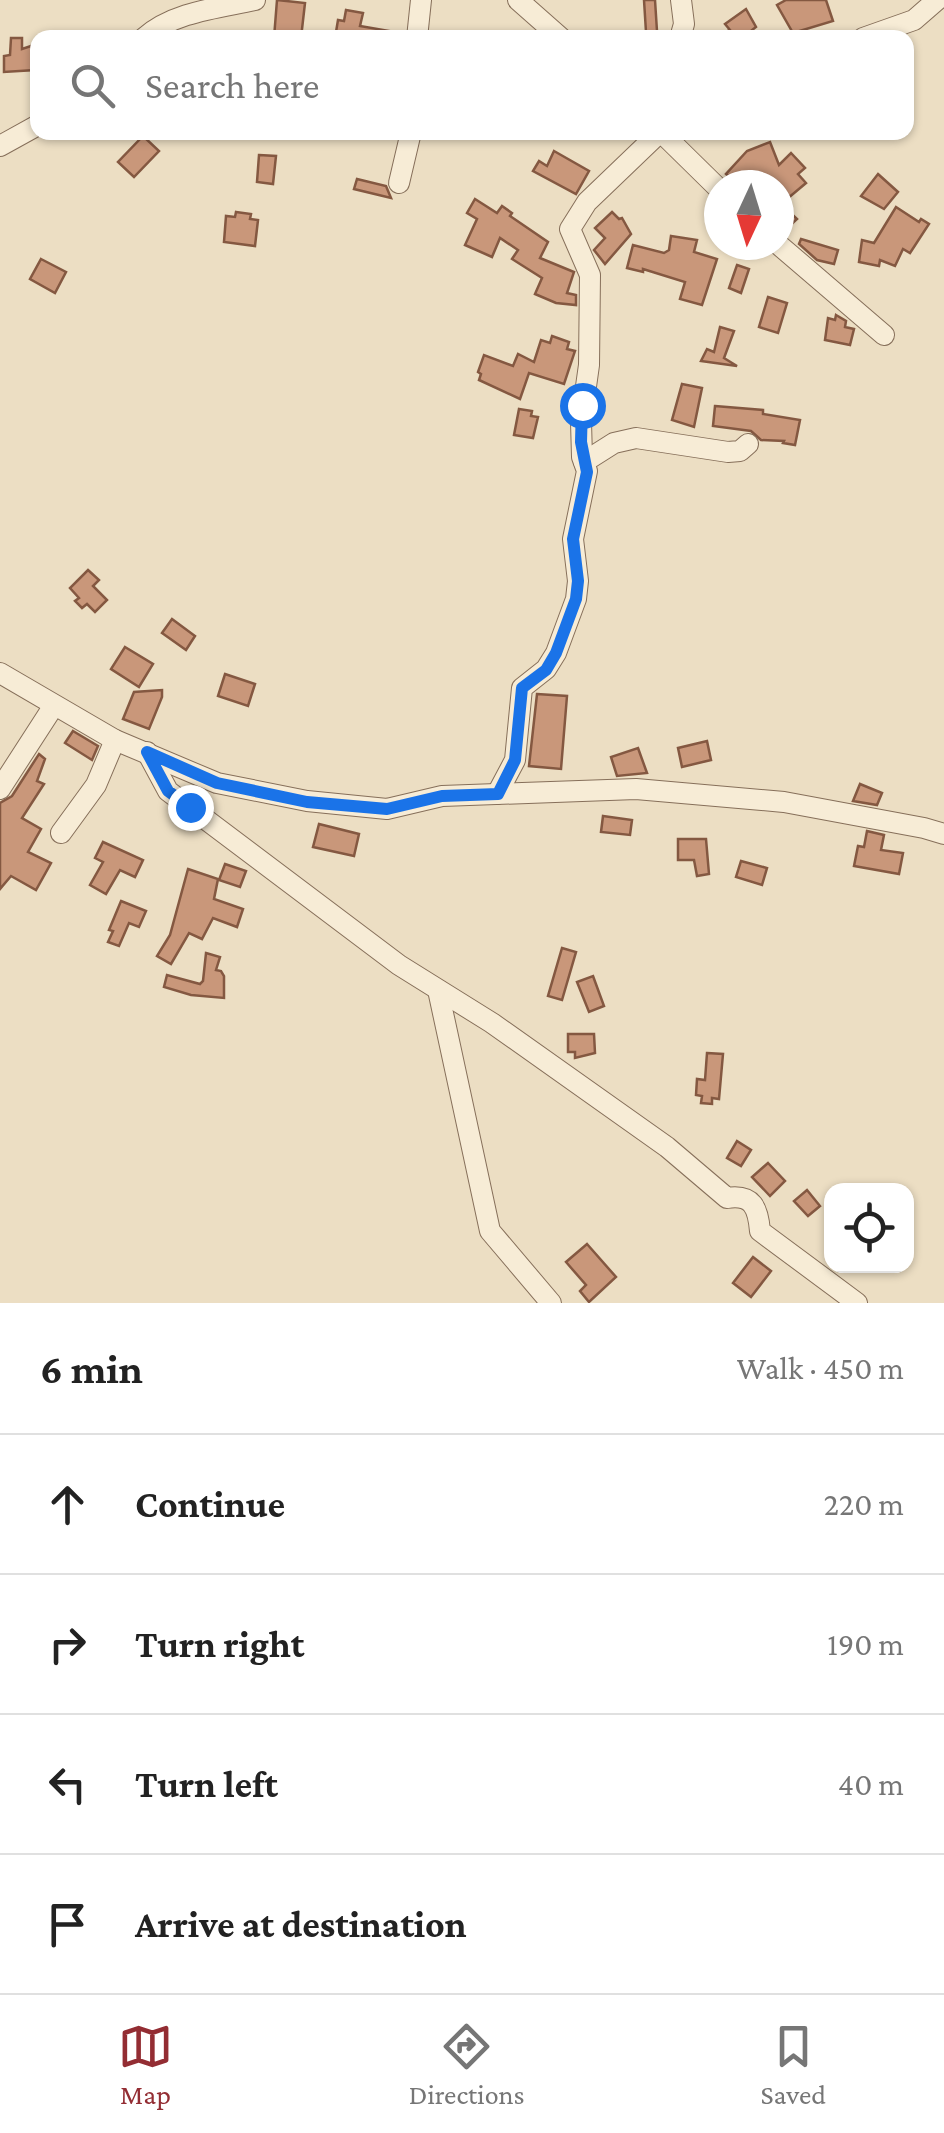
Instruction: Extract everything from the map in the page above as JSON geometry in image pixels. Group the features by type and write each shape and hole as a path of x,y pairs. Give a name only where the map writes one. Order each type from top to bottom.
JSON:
{"street":[{"path":"154,30 200,11 254,0"},
{"path":"418,30 421,0"},
{"path":"518,0 551,30"},
{"path":"681,0 682,30"},
{"path":"914,20 937,0"},
{"path":"886,30 914,20 944,18"},
{"path":"0,146 30,129"},
{"path":"399,183 409,140"},
{"path":"498,794 515,760 522,688 546,670 576,599 573,539 587,472 581,422 589,365 590,275 570,229 588,202 652,140"},
{"path":"668,140 704,175"},
{"path":"794,258 884,335"},
{"path":"584,462 614,443 636,438 728,452 740,451 748,444"},
{"path":"0,673 115,740 217,783 307,802 387,809 442,796 636,789 784,802 944,834"},
{"path":"0,789 53,706"},
{"path":"62,833 96,785 115,740"},
{"path":"147,752 168,791 400,966 492,1023 651,1136 726,1198 740,1196 752,1201 759,1211 760,1231 858,1303"},
{"path":"438,990 490,1231 551,1303"}],"building":[{"path":"277,0 305,3 302,30 275,30"},
{"path":"644,0 655,0 657,30 646,30"},
{"path":"786,0 826,0 833,21 791,30 777,5"},
{"path":"746,9 756,27 730,30 725,24"},
{"path":"346,10 363,13 360,26 383,30 336,30 338,20 344,21"},
{"path":"11,38 22,38 22,49 30,46 30,70 4,72 4,56 10,55"},
{"path":"139,140 147,140 159,151 134,177 118,162"},
{"path":"770,142 779,165 791,153 805,168 798,174 806,183 794,193 794,170 730,170 747,151"},
{"path":"554,151 589,171 576,194 533,171 539,161 547,166"},
{"path":"259,155 276,156 273,184 257,182"},
{"path":"878,174 898,192 884,209 861,196"},
{"path":"357,179 386,186 391,198 354,189"},
{"path":"475,199 497,213 502,206 548,242 540,258 574,272 567,293 576,295 576,305 556,303 535,294 542,278 512,259 518,250 500,238 492,257 465,245 477,219 467,213"},
{"path":"896,207 929,224 910,253 903,249 895,266 880,260 879,266 859,262 862,240 874,243"},
{"path":"236,212 251,214 250,219 258,220 255,246 224,242 226,216 235,217"},
{"path":"612,212 622,218 631,234 605,264 594,250 605,238 595,228"},
{"path":"671,236 697,240 694,252 704,255 704,260 717,260 702,305 680,299 685,282 627,268 633,245 664,253 669,250"},
{"path":"801,239 838,250 834,264 817,260 799,244"},
{"path":"41,259 66,272 55,293 30,279"},
{"path":"737,265 749,269 741,293 729,288"},
{"path":"768,297 787,303 778,333 759,327"},
{"path":"836,315 846,321 845,327 854,329 850,345 825,340 828,318 835,320"},
{"path":"720,327 734,331 724,358 737,366 701,361 707,349 714,352"},
{"path":"552,336 569,342 567,349 575,351 564,384 529,373 520,399 479,380 484,355 513,366 518,354 534,362 541,340 550,343"},
{"path":"682,384 702,388 694,427 672,420"},
{"path":"715,406 763,410 763,414 800,420 795,445 761,440 751,431 713,426"},
{"path":"519,409 532,411 531,416 538,417 533,438 514,435"},
{"path":"88,570 99,580 93,586 107,600 95,612 87,604 82,608 70,588"},
{"path":"172,619 195,636 186,650 162,633"},
{"path":"125,647 153,664 139,687 111,669"},
{"path":"225,674 255,684 248,706 218,696"},
{"path":"162,690 149,729 123,719 134,692"},
{"path":"537,694 567,696 561,769 529,766"},
{"path":"73,731 98,746 92,760 65,743"},
{"path":"707,741 711,760 682,767 678,748"},
{"path":"638,748 647,773 617,776 611,757"},
{"path":"39,754 45,759 37,781 44,784 22,818 41,829 28,852 51,863 36,890 11,876 0,889 0,803 12,796"},
{"path":"860,784 882,793 877,805 853,801"},
{"path":"603,816 632,820 630,835 601,832"},
{"path":"319,824 359,834 354,856 313,847"},
{"path":"867,831 884,835 881,850 903,853 899,874 854,866 858,846 864,847"},
{"path":"678,839 706,839 709,874 697,876 694,860 678,860"},
{"path":"103,842 143,860 135,877 120,870 106,894 90,885 103,862 95,858"},
{"path":"741,861 767,868 762,885 736,877"},
{"path":"225,864 246,871 240,887 219,880"},
{"path":"188,869 218,879 214,899 243,909 237,927 213,918 202,939 189,933 171,964 157,956 170,935"},
{"path":"121,901 146,911 139,927 129,923 119,946 108,942"},
{"path":"562,948 576,952 562,1000 548,996"},
{"path":"206,953 220,957 216,970 224,976 224,998 164,987 167,975 200,984"},
{"path":"593,976 604,1006 589,1012 577,982"},
{"path":"568,1034 594,1034 595,1053 575,1058 575,1052 568,1052"},
{"path":"707,1053 723,1054 719,1099 712,1098 712,1104 701,1103 702,1096 696,1095 697,1079 705,1080"},
{"path":"737,1141 751,1150 741,1166 727,1158"},
{"path":"768,1163 785,1181 770,1196 752,1177"},
{"path":"807,1190 820,1206 808,1216 794,1201"},
{"path":"587,1244 616,1277 589,1302 580,1291 586,1285 566,1262"},
{"path":"753,1257 771,1271 751,1297 733,1283"}],"route":[{"path":"190,807 168,791 147,752 217,783 307,802 387,809 442,796 498,794 515,760 522,688 546,670 576,599 573,539 587,472 582,458 582,405"}]}
